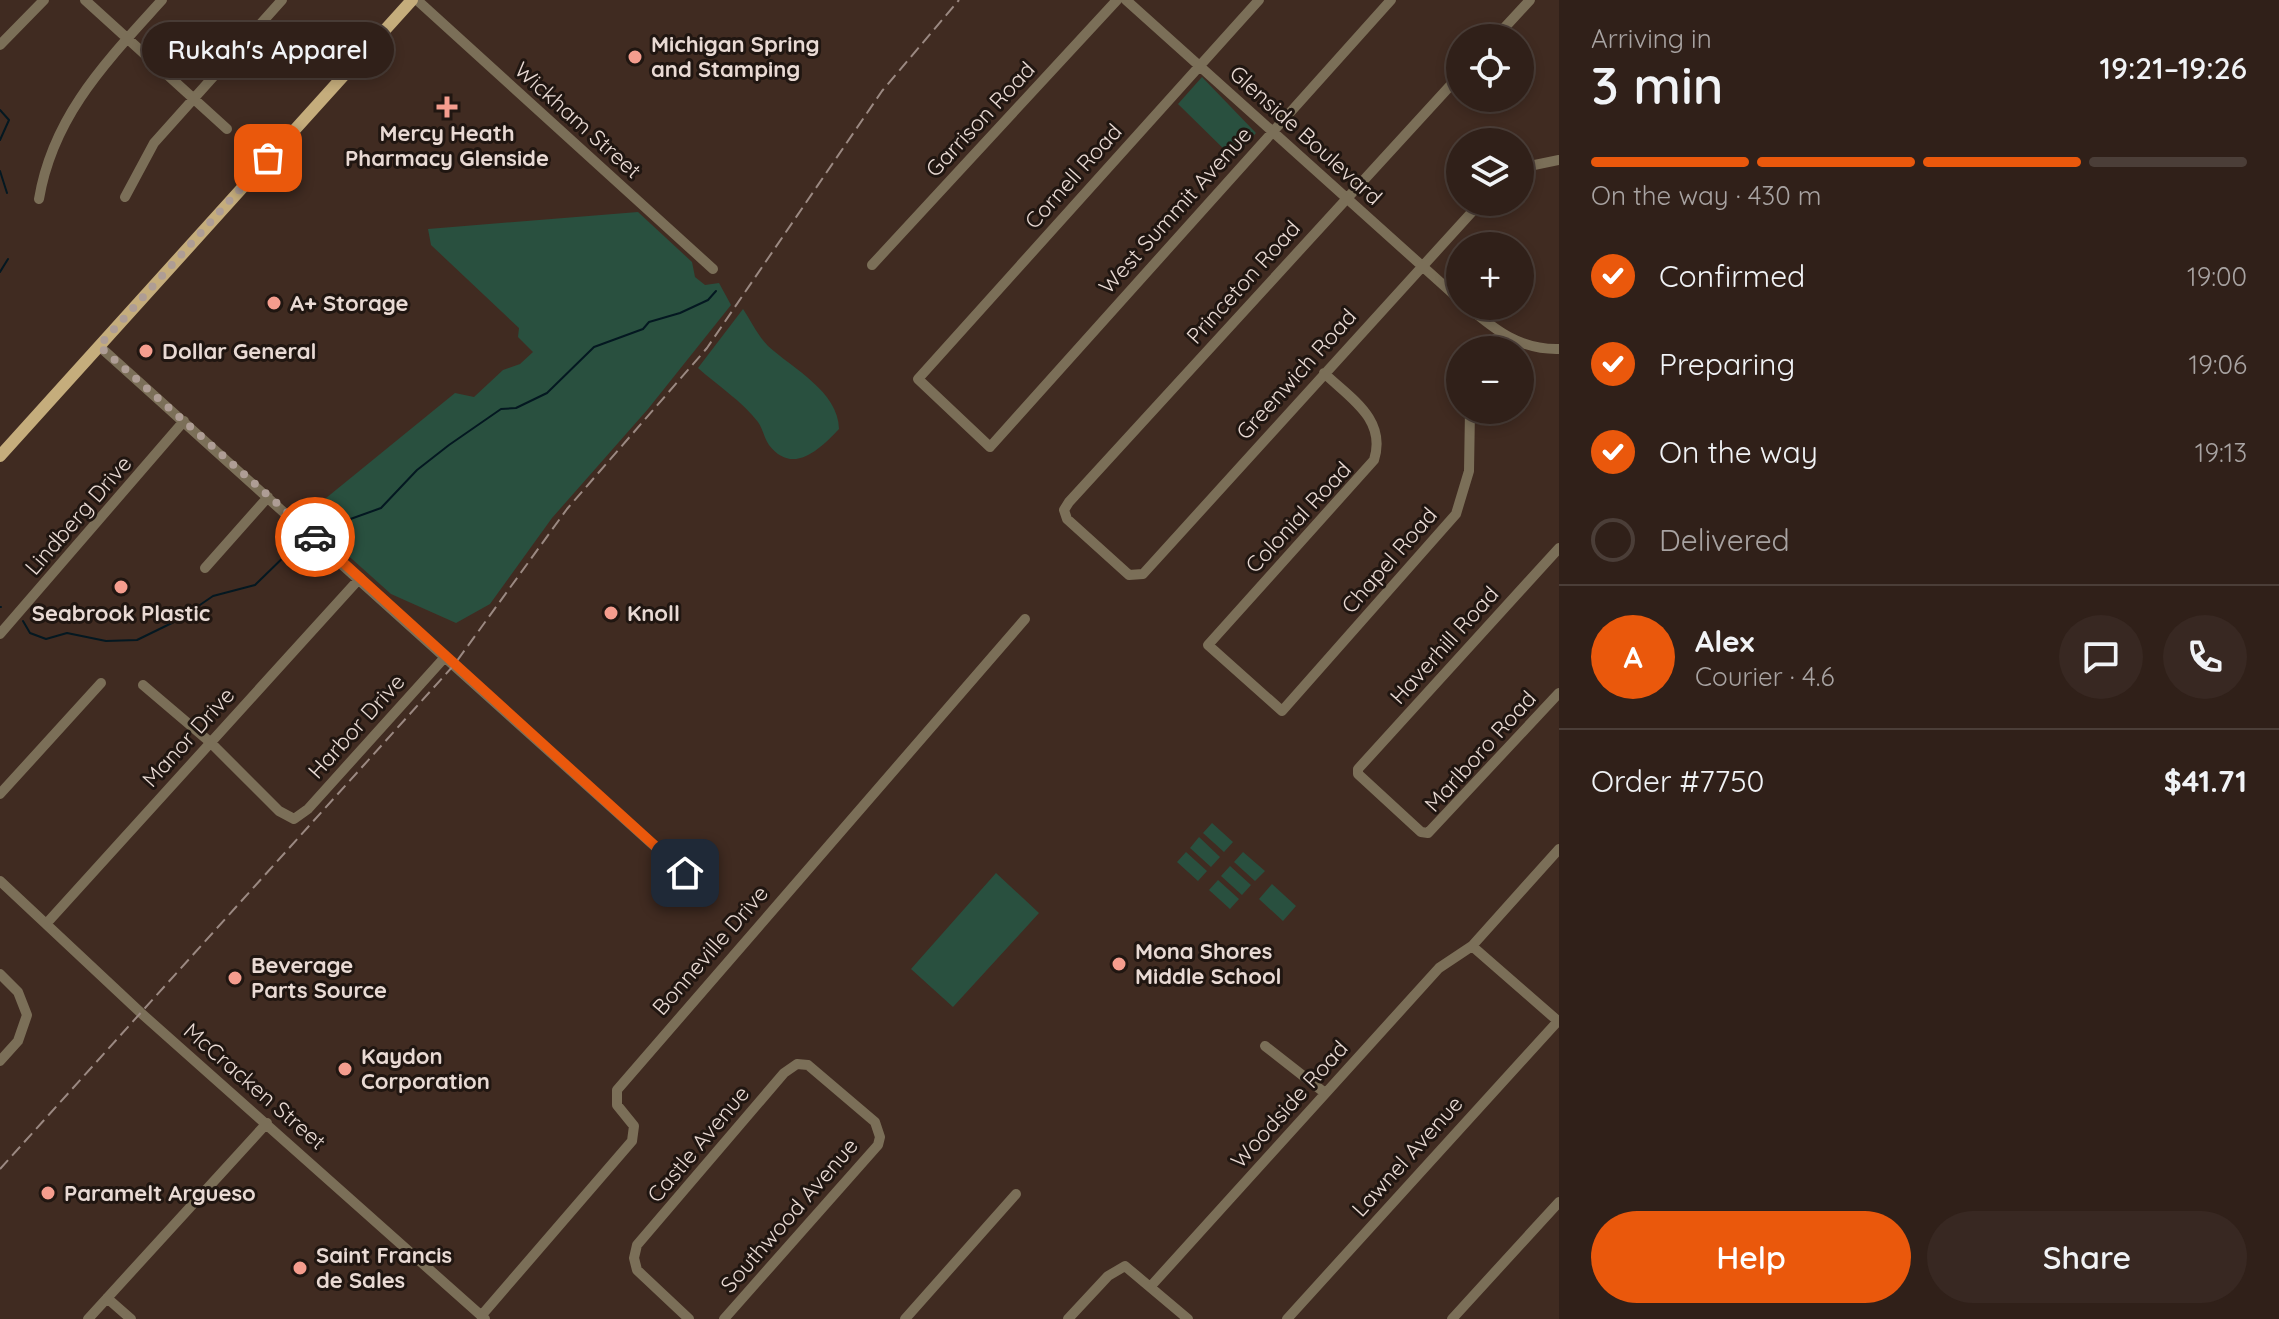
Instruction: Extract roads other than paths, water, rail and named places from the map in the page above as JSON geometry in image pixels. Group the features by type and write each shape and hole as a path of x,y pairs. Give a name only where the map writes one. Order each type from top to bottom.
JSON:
{"main road":[{"path":"0,456 414,0"}],"street":[{"path":"0,45 44,0"},
{"path":"85,0 227,129"},
{"path":"39,199 43,172 69,111 127,38 162,0"},
{"path":"125,197 149,150 282,0"},
{"name":"Wickham Street","path":"414,0 713,269"},
{"name":"Garrison Road","path":"872,265 1117,0"},
{"name":"Glenside Boulevard","path":"1126,0 1446,288"},
{"name":"Cornell Road","path":"990,447 918,379 1259,0"},
{"name":"West Summit Avenue","path":"990,447 1391,0"},
{"path":"1508,24 1530,0"},
{"name":"Princeton Road","path":"1143,574 1129,575 1067,519 1064,510 1069,502 1446,90"},
{"path":"1534,165 1559,160"},
{"name":"Greenwich Road","path":"1143,574 1468,216"},
{"path":"1484,320 1520,344 1559,349"},
{"path":"99,346 690,878"},
{"name":"Colonial Road","path":"1282,711 1208,645 1374,460 1378,439 1373,422 1324,373"},
{"name":"Lindberg Drive","path":"0,634 184,421"},
{"name":"Chapel Road","path":"1282,711 1456,514 1469,471 1470,424"},
{"path":"205,568 268,497"},
{"name":"Haverhill Road","path":"1428,833 1421,832 1360,779 1358,769 1559,548"},
{"name":"Manor Drive","path":"46,924 360,578"},
{"name":"Bonneville Drive","path":"483,1317 632,1141 634,1126 617,1105 617,1090 1025,619"},
{"name":"Harbor Drive","path":"210,742 279,811 294,819 308,809 445,657"},
{"path":"0,794 101,683"},
{"path":"143,685 210,742"},
{"name":"Marlboro Road","path":"1428,833 1559,693"},
{"path":"1558,1021 1472,946 1559,849"},
{"name":"McCracken Street","path":"0,881 483,1317"},
{"name":"Woodside Road","path":"1151,1286 1439,968 1472,946"},
{"path":"0,974 18,992 25,1005 25,1027 0,1061"},
{"name":"Lawnel Avenue","path":"1287,1319 1558,1021"},
{"path":"1265,1046 1325,1093"},
{"name":"Castle Avenue","path":"689,1319 637,1270 634,1258 637,1245 784,1073 801,1064 817,1070 875,1122 880,1137"},
{"path":"88,1319 267,1123"},
{"name":"Southwood Avenue","path":"724,1319 878,1145 880,1137"},
{"path":"905,1319 1016,1194"},
{"path":"1452,1319 1559,1202"},
{"path":"1068,1319 1108,1276 1125,1266 1188,1319"},
{"path":"107,1298 131,1319"}],"waterway":[{"path":"0,110 9,120 0,140"},
{"path":"0,171 7,193"},
{"path":"0,272 8,259"},
{"path":"331,526 381,508 417,470 449,445 501,409 516,408 547,393 594,347 643,329 649,322 680,313 708,300 716,291"},
{"path":"23,621 30,633 46,639 67,633 106,641 137,640 178,620 213,596 255,585 295,546"}],"railway":[{"path":"0,1169 454,665 567,509 707,348 882,91 959,0"}],"place":[{"name":"Michigan Spring and Stamping","path":"635,57"},
{"name":"Mercy Heath Pharmacy Glenside","path":"447,107"},
{"name":"Rukah's Apparel","path":"268,158"},
{"name":"A+ Storage","path":"274,303"},
{"name":"Dollar General","path":"146,351"},
{"name":"Seabrook Plastic","path":"121,587"},
{"name":"Knoll","path":"611,613"},
{"name":"Mona Shores Middle School","path":"1119,964"},
{"name":"Beverage Parts Source","path":"235,978"},
{"name":"Kaydon Corporation","path":"345,1069"},
{"name":"Paramelt Argueso","path":"48,1193"},
{"name":"Saint Francis de Sales","path":"300,1268"}]}
